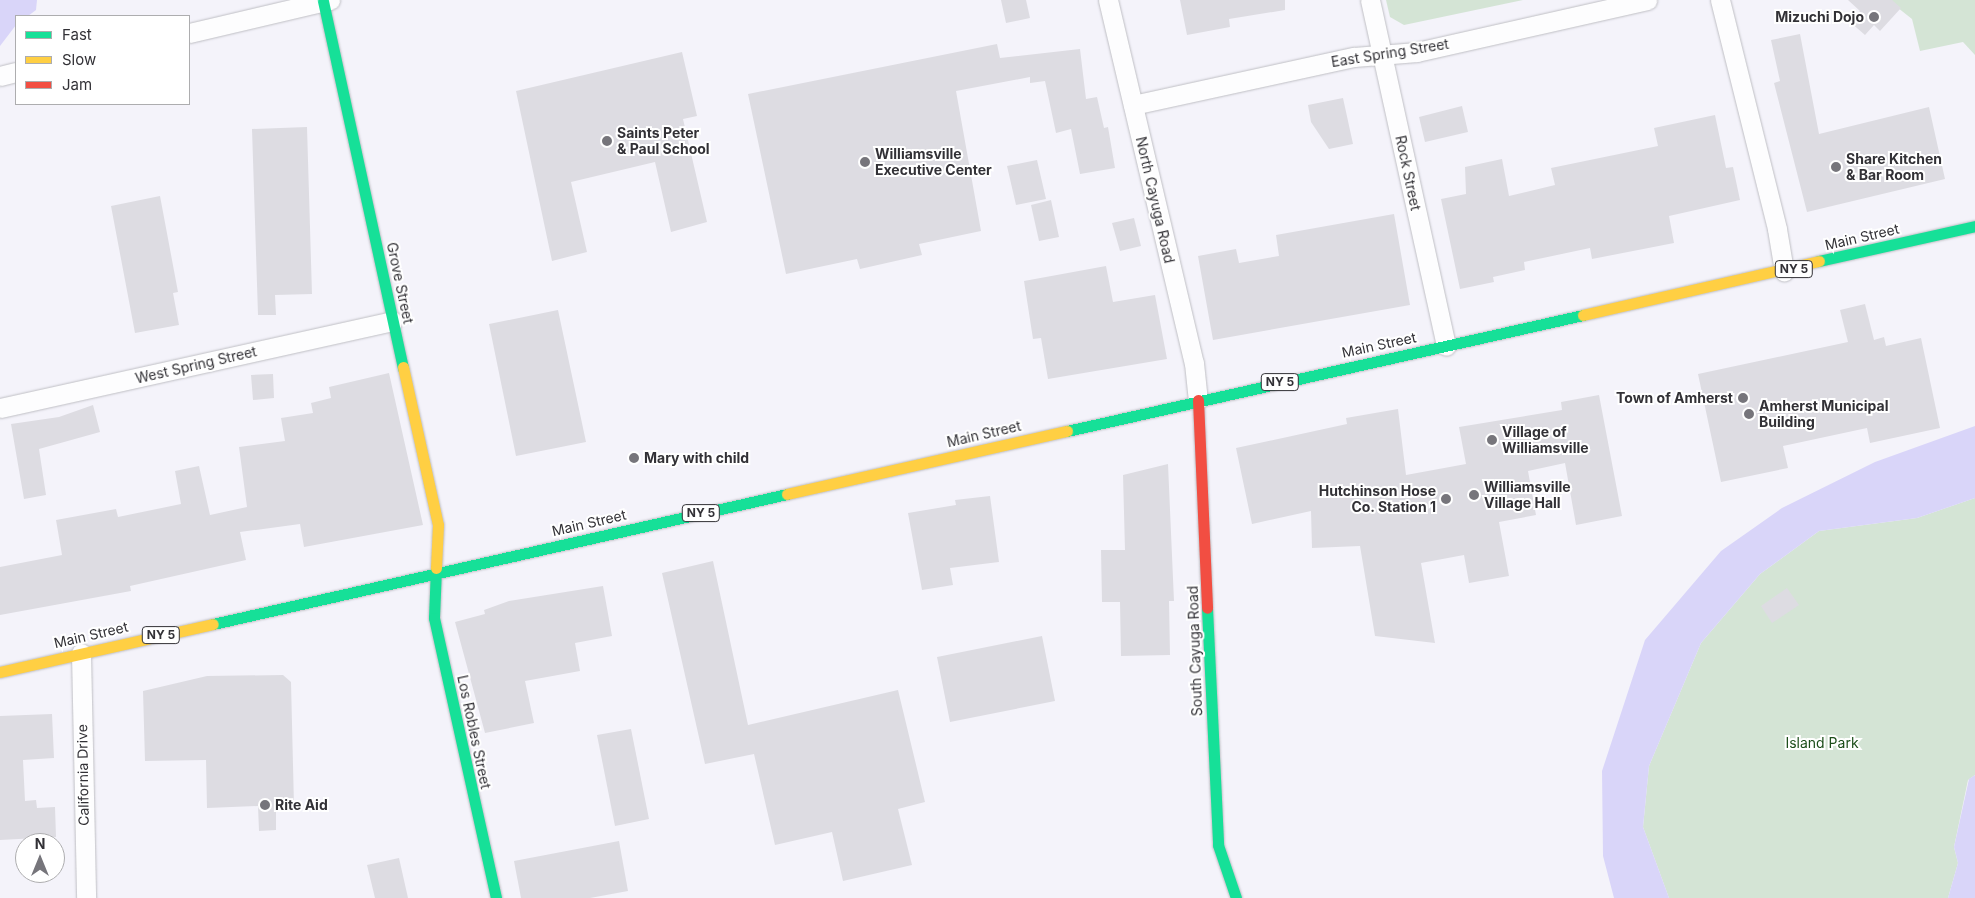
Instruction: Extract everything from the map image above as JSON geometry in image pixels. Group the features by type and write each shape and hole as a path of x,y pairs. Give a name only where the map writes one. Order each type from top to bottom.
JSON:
{"main road":[{"name":"Grove Street","path":"327,1 392,321 438,525 438,572"},
{"name":"Main Street","path":"0,672 1198,400 1784,271 1975,226"},
{"name":"South Cayuga Road","path":"1198,400 1218,845 1236,898"},
{"name":"Los Robles Street","path":"438,572 434,618 496,898"}],"street":[{"name":"North Cayuga Road","path":"1108,0 1194,363 1198,400"},
{"name":"Rock Street","path":"1370,0 1446,346"},
{"name":"East Spring Street","path":"1133,105 1354,57 1417,52 1647,0"},
{"path":"1720,0 1778,229 1784,271"},
{"path":"190,32 327,1"},
{"path":"0,76 15,72"},
{"name":"West Spring Street","path":"0,408 392,321"},
{"name":"California Drive","path":"81,653 86,898"}],"green space":[{"path":"1386,0 1523,0 1404,25 1390,17"},
{"path":"1888,0 1975,0 1975,55 1963,42 1920,51 1912,19"},
{"name":"Island Park","path":"1975,498 1975,775 1968,780 1954,847 1958,863 1948,898 1669,898 1643,827 1649,766 1701,643 1760,574 1819,531 1917,518"}],"shaded area":[{"path":"0,0 37,0 36,10 29,15 15,15 15,26 0,46"},
{"path":"1975,426 1975,498 1917,518 1819,531 1760,574 1701,643 1649,766 1643,827 1669,898 1614,898 1603,856 1602,771 1645,640 1721,551 1782,508 1875,462"},
{"path":"1975,775 1975,898 1948,898 1958,863 1954,847 1969,779"}],"building":[{"path":"1001,0 1026,0 1030,18 1006,23"},
{"path":"1180,0 1285,0 1285,10 1229,19 1230,27 1187,35"},
{"name":"Mizuchi Dojo","path":"1848,0 1892,0 1901,8 1880,31 1874,25 1865,35 1850,22 1860,11"},
{"path":"1800,34 1819,134 1929,107 1945,179 1807,212 1774,83 1780,81 1771,40"},
{"name":"Williamsville Executive Center","path":"997,44 1000,58 1080,49 1086,99 1097,97 1104,128 1108,127 1115,168 1080,174 1071,129 1056,133 1045,81 1030,83 1030,77 956,91 981,231 919,244 922,255 860,269 857,259 786,274 748,94"},
{"name":"Saints Peter & Paul School","path":"682,52 697,116 683,119 707,222 671,232 655,162 571,182 587,252 552,261 516,91"},
{"path":"1343,98 1353,144 1329,149 1311,122 1308,105"},
{"path":"1462,106 1468,132 1425,142 1419,117"},
{"path":"1715,115 1726,168 1733,167 1740,200 1669,216 1674,243 1592,259 1590,248 1524,262 1525,270 1493,277 1494,282 1460,289 1441,199 1466,194 1465,167 1502,159 1509,196 1555,185 1551,168 1658,146 1654,128"},
{"path":"307,127 312,294 275,295 276,315 258,315 252,129"},
{"path":"1037,160 1046,199 1016,205 1007,166"},
{"path":"160,196 178,292 173,293 179,325 135,333 111,206"},
{"path":"1051,200 1059,237 1039,241 1031,205"},
{"path":"1394,214 1410,305 1213,340 1198,256 1236,249 1239,263 1279,256 1276,235"},
{"path":"1134,218 1141,246 1120,251 1112,223"},
{"path":"1106,266 1113,302 1155,295 1167,359 1048,379 1041,338 1033,339 1024,281"},
{"path":"1865,304 1874,340 1884,337 1886,346 1921,338 1940,428 1870,443 1867,428 1783,446 1788,468 1721,482 1698,374 1848,342 1840,310"},
{"path":"558,310 586,442 516,456 489,324"},
{"path":"389,373 423,525 304,547 300,524 240,532 246,560 130,586 131,591 0,615 0,567 62,555 56,520 116,509 118,517 181,504 175,471 199,466 210,515 247,507 239,447 285,441 281,418 313,413 311,403 331,398 329,387"},
{"path":"273,374 274,398 253,400 251,375"},
{"path":"1599,395 1622,516 1576,525 1565,463 1528,471 1536,515 1499,522 1509,576 1469,583 1464,555 1421,563 1435,643 1375,636 1360,546 1312,548 1311,511 1252,524 1236,448 1347,424 1346,418 1398,409 1406,475 1466,464 1459,427 1562,410 1561,402"},
{"path":"93,405 100,432 39,449 46,495 24,499 11,424 59,417"},
{"path":"1168,464 1174,601 1169,601 1170,655 1121,656 1120,602 1102,602 1101,550 1125,550 1123,475"},
{"path":"990,496 999,562 950,568 953,585 922,590 908,513 956,505 955,500"},
{"path":"713,561 748,725 898,690 925,802 898,809 912,865 843,881 832,832 775,845 754,754 705,764 662,573"},
{"path":"603,586 612,636 575,643 580,671 525,681 534,723 485,733 455,622 485,614 484,610 509,601"},
{"path":"1787,588 1799,605 1772,623 1761,606"},
{"path":"1042,636 1055,701 950,722 937,657"},
{"name":"Rite Aid","path":"283,675 291,682 294,806 276,806 276,830 259,831 258,806 207,808 206,760 145,761 143,691 207,676"},
{"path":"52,714 54,758 23,760 25,801 36,800 37,808 55,807 56,833 15,833 15,839 0,840 0,716"},
{"path":"631,729 649,819 615,826 597,735"},
{"path":"619,841 628,891 590,898 521,898 514,861"},
{"path":"399,858 408,898 375,898 367,865"}],"traffic: fast":[{"path":"323,1 403,367"},
{"path":"1819,261 1975,226"},
{"path":"1067,431 1583,315"},
{"path":"213,624 787,494"},
{"path":"436,568 434,618 496,898"},
{"path":"1207,608 1218,845 1236,898"}],"traffic: slow":[{"path":"1583,315 1819,261"},
{"path":"403,367 438,525 436,568"},
{"path":"787,494 1067,431"},
{"path":"0,672 213,624"}],"traffic: jam":[{"path":"1198,400 1207,608"}],"place":[{"name":"Mizuchi Dojo","path":"1874,17"},
{"name":"Saints Peter & Paul School","path":"607,141"},
{"name":"Williamsville Executive Center","path":"865,162"},
{"name":"Share Kitchen & Bar Room","path":"1836,167"},
{"name":"Town of Amherst","path":"1743,398"},
{"name":"Amherst Municipal Building","path":"1749,414"},
{"name":"Village of Williamsville","path":"1492,440"},
{"name":"Mary with child","path":"634,458"},
{"name":"Williamsville Village Hall","path":"1474,495"},
{"name":"Hutchinson Hose Co. Station 1","path":"1446,499"},
{"name":"Rite Aid","path":"265,805"}]}
